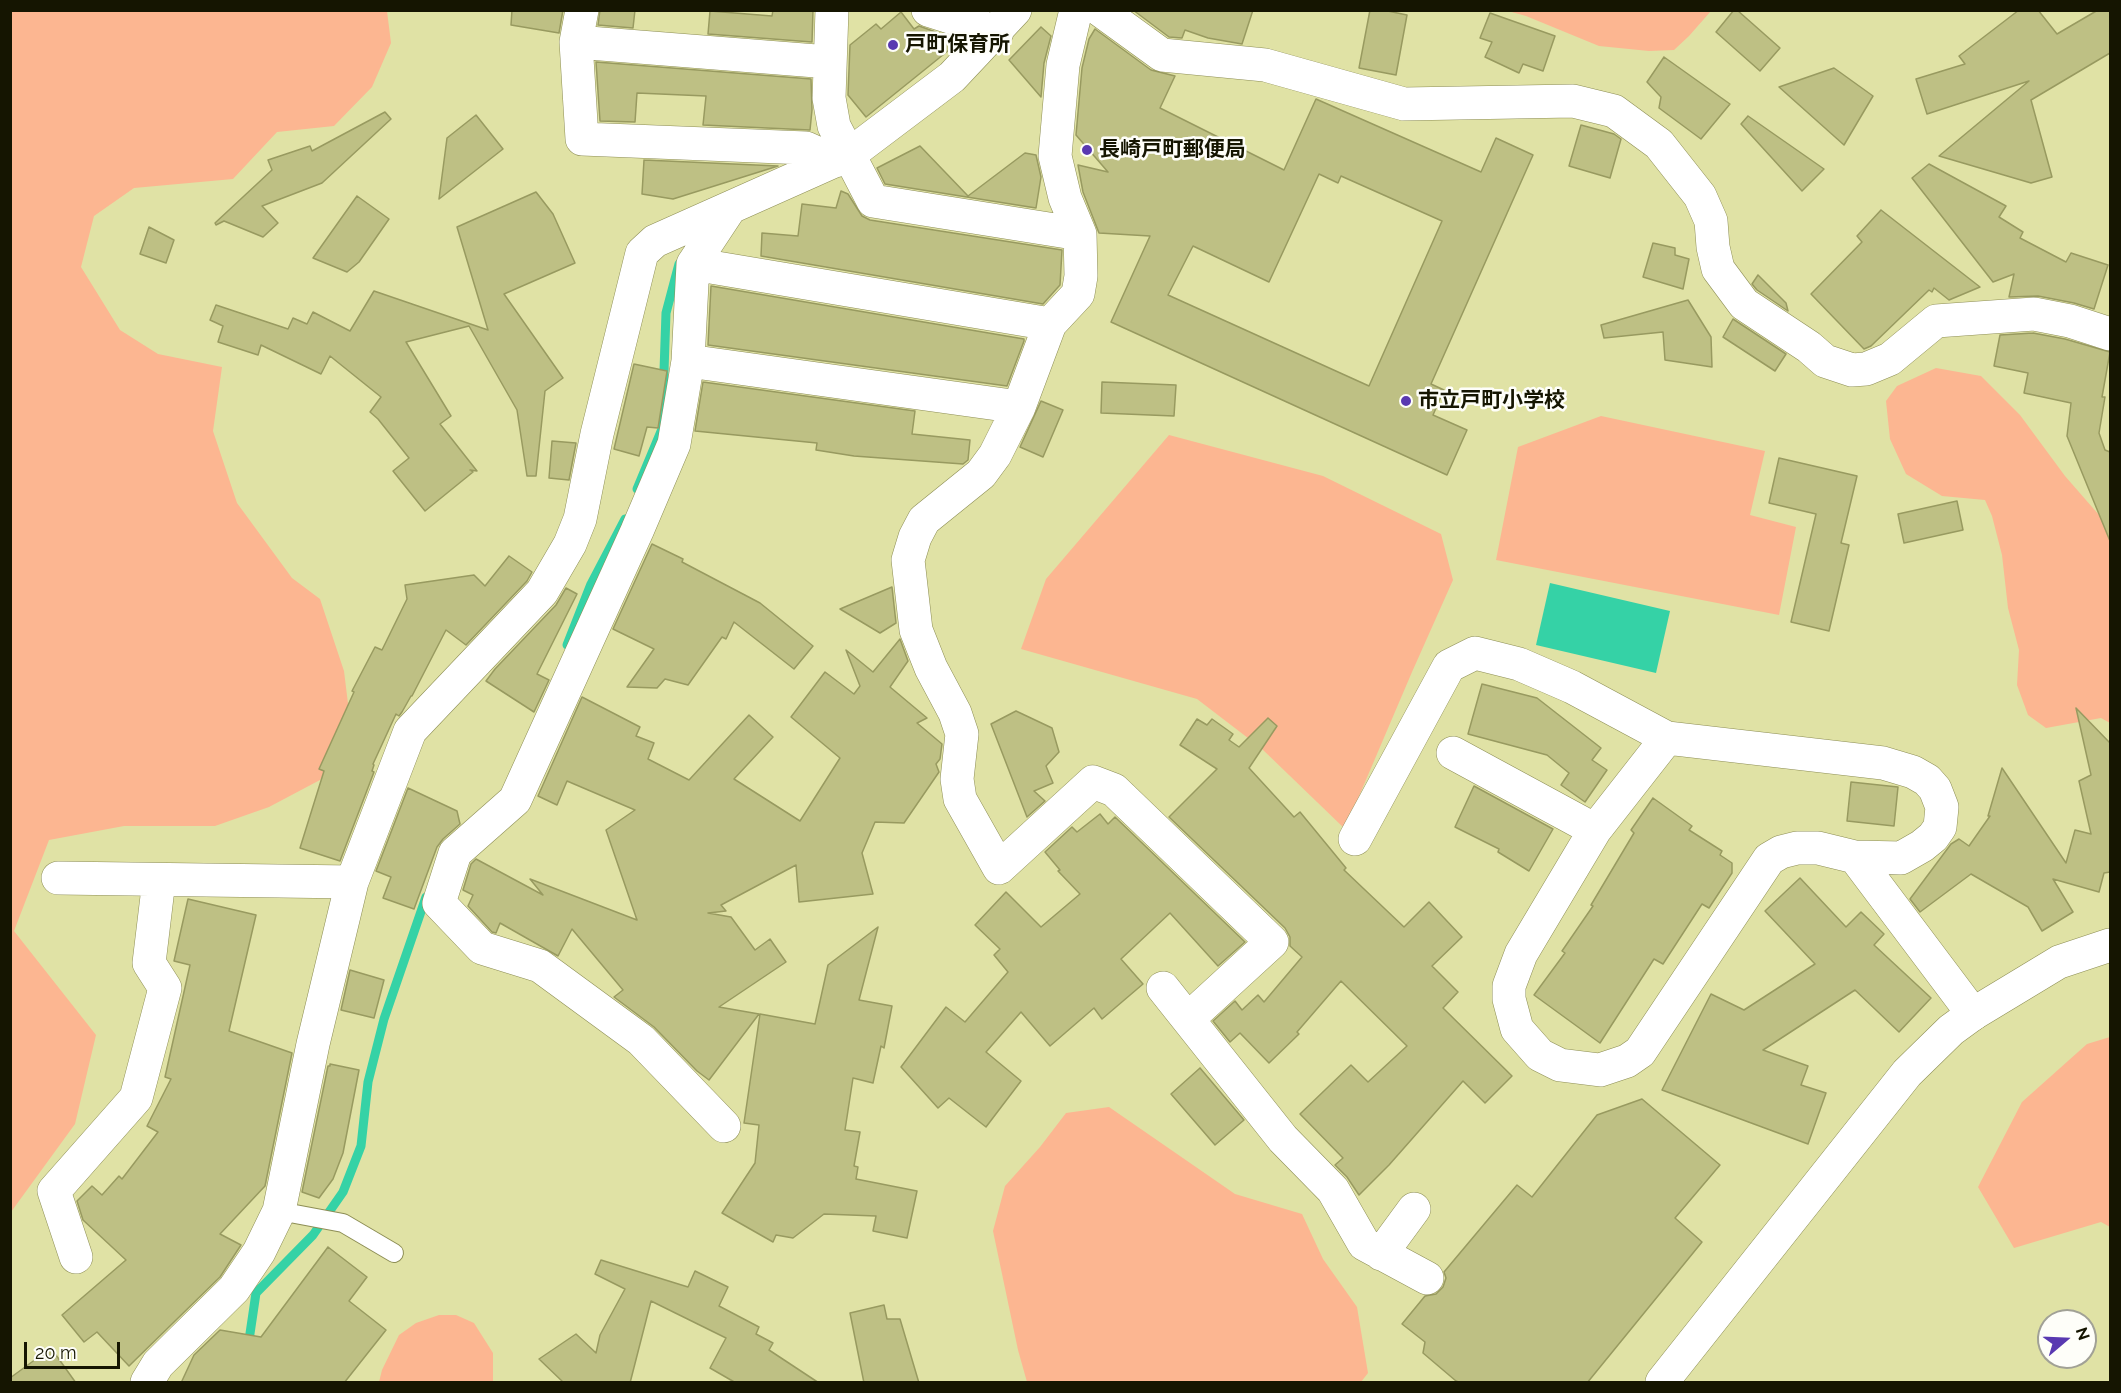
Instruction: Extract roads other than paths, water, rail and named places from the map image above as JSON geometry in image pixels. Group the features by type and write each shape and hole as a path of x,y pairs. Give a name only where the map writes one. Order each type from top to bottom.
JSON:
{"street":[{"path":"582,10 576,42 582,139 806,148 842,157"},
{"path":"832,10 829,98 834,126 842,157 873,201 1080,234"},
{"path":"928,10 1006,21"},
{"path":"1076,10 1063,65 1055,156 1065,198 1080,234 1081,276 1078,294 1050,324 1019,407 995,455 981,474 924,520 915,537 908,560 916,630 931,668 955,713 962,734 957,778 960,799 999,868 1094,782 1114,790 1272,942 1188,1019"},
{"path":"1100,10 1162,55 1265,65 1404,104 1574,100 1614,111 1659,144 1700,196 1711,221 1718,269 1744,304 1809,347 1825,361 1852,370 1866,369 1890,358 1936,321 2034,314 2070,321 2110,334"},
{"path":"147,1383 158,1364 234,1289 259,1252 279,1211 313,1044 352,882 410,731 542,592 570,544 580,519 597,434 642,254 655,241 842,157 952,77 1006,21"},
{"path":"576,42 830,62"},
{"path":"724,1126 641,1040 540,966 482,948 439,903 455,853 515,800 674,444 688,361 693,264 730,208"},
{"path":"693,264 1050,324"},
{"path":"688,361 1019,407"},
{"path":"1355,839 1449,666 1475,653 1519,664 1572,687 1666,738 1883,762 1913,772 1927,780 1935,789 1942,807 1940,826 1933,837 1901,858 1855,857 1818,848 1797,848 1781,852 1769,860 1640,1052 1613,1066 1600,1070 1584,1069 1560,1065 1540,1055 1517,1029 1512,1015 1509,986 1521,954 1595,830 1666,738"},
{"path":"1453,753 1595,830"},
{"path":"1855,857 1973,1014"},
{"path":"58,878 352,882"},
{"path":"76,1257 54,1191 136,1098 165,988 149,963 159,880"},
{"path":"1662,1383 1906,1073 1951,1030 1973,1014 2059,962 2110,945"},
{"path":"1163,988 1283,1139 1333,1190 1364,1244 1427,1278"},
{"path":"1381,1254 1414,1209"}],"lane":[{"path":"279,1211 343,1223 394,1253"}],"waterway":[{"path":"637,489 662,429 666,313 679,264"},
{"path":"567,645 591,584 625,519"},
{"path":"248,1347 256,1293 313,1235 343,1192 361,1146 368,1082 384,1019 426,897"}],"place":[{"name":"戸町保育所","path":"893,45"},
{"name":"長崎戸町郵便局","path":"1087,150"},
{"name":"市立戸町小学校","path":"1406,401"}]}
